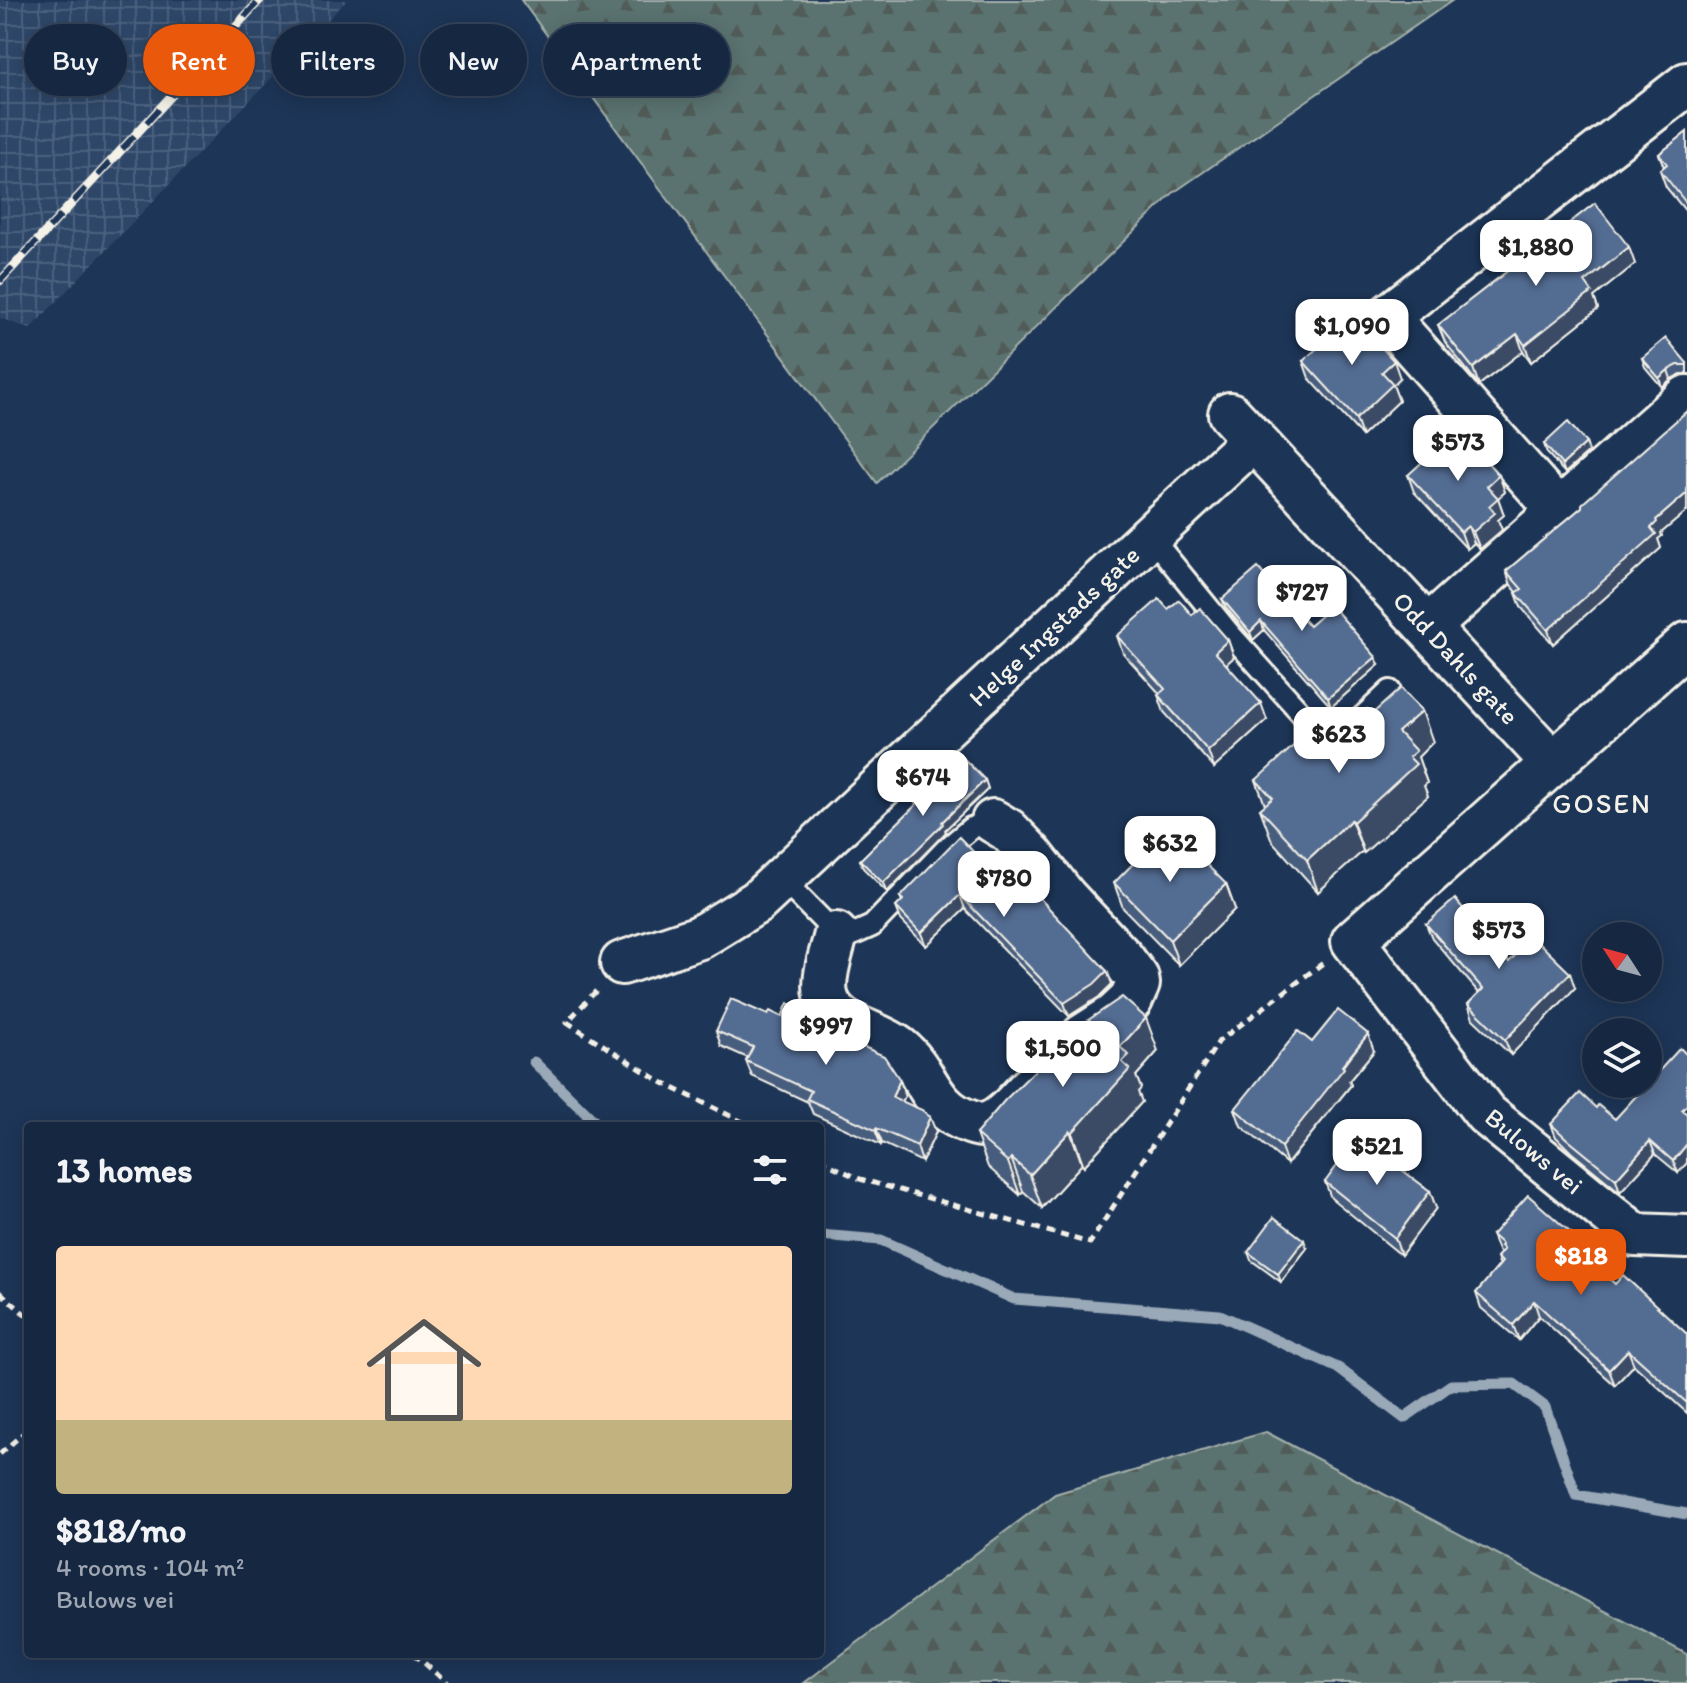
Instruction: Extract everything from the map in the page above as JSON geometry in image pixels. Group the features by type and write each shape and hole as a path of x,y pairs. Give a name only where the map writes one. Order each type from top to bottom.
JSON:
{"street":[{"path":"1559,511 1387,317 1687,84"},
{"path":"1428,627 1687,397"},
{"name":"Helge Ingstads gate","path":"622,963 700,937 757,902 1150,536 1242,426"},
{"name":"Odd Dahls gate","path":"1242,426 1552,762"},
{"path":"1353,941 1687,644"},
{"path":"836,934 826,977 826,995 836,1013 847,1022 900,1048 921,1073 932,1095 956,1117 980,1125 1006,1112 1078,1039 1114,1016 1131,1000 1138,984 1122,958 1065,897 1032,855 1008,830 993,821"},
{"name":"Bulows vei","path":"1353,941 1486,1114 1635,1235 1687,1237"}],"lane":[{"name":"Helge Ingstads gate","path":"1150,536 1230,634 1323,737 1343,731 1358,721 1390,691"},
{"path":"782,879 836,934 854,934 872,926 945,850 971,828 993,821"}],"path":[{"path":"824,1162 860,1179 1090,1243 1219,1041 1353,941"},
{"path":"622,963 567,1022 663,1083 743,1122"},
{"path":"0,1292 24,1313"},
{"path":"0,1454 24,1433"},
{"path":"419,1658 447,1683"}],"shaded area":[{"path":"0,0 347,0 324,24 271,24 271,79 255,95 255,24 143,24 143,96 255,96 30,329 0,318"}],"green space":[{"path":"521,0 1453,0 1173,193 877,483 592,96 730,96 730,24 543,24 543,30"},
{"path":"1266,1432 1687,1654 1687,1683 804,1683 1055,1494"}],"building":[{"path":"1687,132 1687,204 1660,170 1667,164 1659,154"},
{"path":"1595,203 1629,247 1585,282 1592,292 1525,345 1517,334 1473,368 1438,325"},
{"path":"1353,316 1394,361 1382,372 1393,384 1356,419 1303,361"},
{"path":"1666,338 1687,365 1678,365 1659,378 1642,358"},
{"path":"1687,411 1687,493 1656,520 1651,528 1656,534 1548,630 1516,593 1522,589 1506,571"},
{"path":"1568,422 1586,443 1562,465 1544,444"},
{"path":"1457,430 1499,475 1487,486 1498,498 1489,506 1495,513 1473,532 1468,526 1461,532 1408,475"},
{"path":"1258,568 1309,626 1332,606 1376,657 1328,698 1261,621 1250,632 1222,599"},
{"path":"1159,599 1168,609 1179,600 1192,615 1200,608 1228,640 1215,652 1261,703 1208,751 1158,695 1165,689 1117,636"},
{"path":"1401,688 1422,711 1398,732 1416,751 1409,757 1416,764 1307,860 1260,809 1273,798 1256,780 1311,730 1326,746 1367,709 1371,715"},
{"path":"960,755 985,780 883,883 860,860 918,803 914,799"},
{"path":"1169,827 1226,884 1170,940 1114,883"},
{"path":"959,837 1010,890 1022,879 1107,971 1094,984 1064,1003 960,895 921,933 896,907 903,900 900,897"},
{"path":"1455,899 1509,962 1533,937 1570,973 1505,1040 1468,1004 1483,989 1426,924"},
{"path":"1122,997 1146,1018 1120,1047 1129,1055 1122,1062 1130,1069 1030,1175 1011,1158 1008,1162 976,1134 1005,1100 1081,1025"},
{"path":"731,999 768,1015 770,1011 782,1017 788,1003 815,1015 844,1034 842,1037 884,1056 900,1080 892,1097 922,1110 930,1117 917,1146 807,1099 811,1091 746,1061 753,1047 716,1031"},
{"path":"1338,1010 1368,1034 1281,1147 1235,1109 1298,1031 1312,1042"},
{"path":"1680,1048 1687,1055 1687,1105 1682,1110 1687,1114 1687,1144 1673,1161 1650,1141 1616,1179 1551,1124 1580,1093 1582,1098 1596,1108 1598,1105 1615,1119 1634,1098 1662,1098 1662,1068"},
{"path":"1358,1137 1430,1191 1395,1238 1325,1182"},
{"path":"1528,1195 1571,1233 1565,1239 1615,1284 1623,1275 1687,1334 1687,1403 1628,1350 1609,1370 1534,1301 1513,1325 1476,1293 1502,1262 1497,1257 1504,1249 1492,1235"},
{"path":"1274,1217 1304,1240 1278,1274 1248,1252"}],"waterway":[{"path":"534,1062 595,1122"},
{"path":"824,1235 881,1240 1014,1299 1220,1315 1338,1368 1404,1418 1451,1385 1514,1384 1545,1407 1576,1495 1687,1514"}],"railway":[{"path":"0,281 260,0"}],"district":[{"name":"GOSEN","path":"1602,803"}]}
